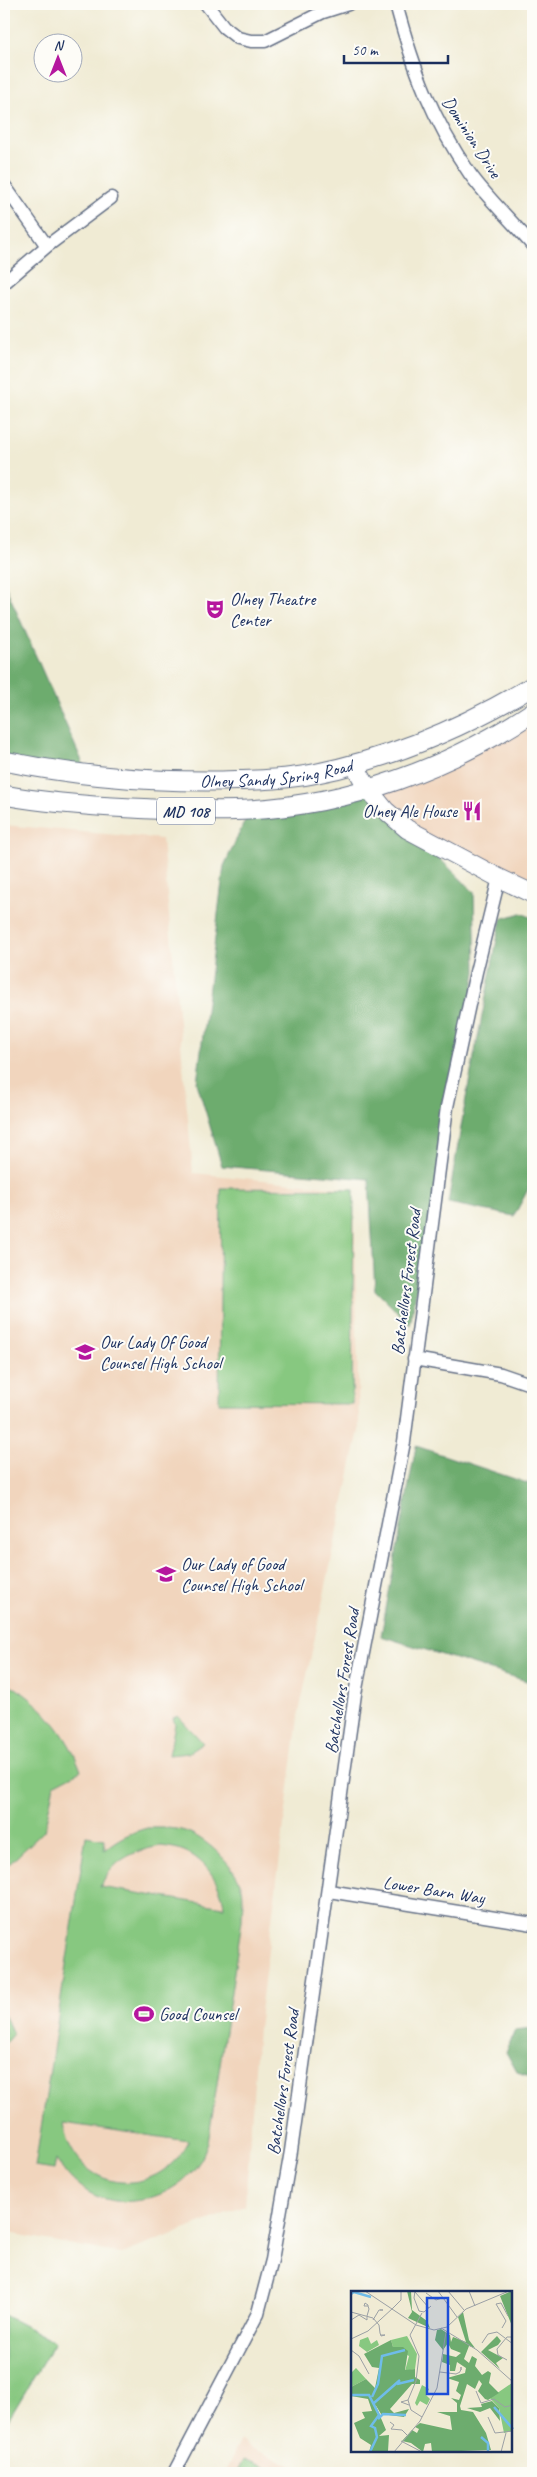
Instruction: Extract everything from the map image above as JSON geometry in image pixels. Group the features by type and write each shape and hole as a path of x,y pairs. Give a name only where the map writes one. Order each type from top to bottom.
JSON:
{"main road":[{"name":"Olney Sandy Spring Road","path":"4,761 43,769 121,780 186,782 281,778 312,774 354,764 396,750 465,723 533,686"},
{"name":"Olney Sandy Spring Road","path":"4,795 38,802 175,811 250,810 325,799 368,790 444,763 475,747 533,712"},
{"path":"354,764 368,790 385,810 407,829 533,894"}],"street":[{"path":"206,4 224,27 238,38 251,41 265,40 323,12 348,4"},
{"name":"Dominion Drive","path":"396,4 411,60 426,98 447,138 472,176 533,246"},
{"path":"4,185 46,246"},
{"path":"4,283 46,246 111,198"},
{"name":"Batchellors Forest Road","path":"174,2473 258,2313 272,2260 291,2151 329,1891 355,1694 399,1469 447,1107 476,972 499,878"},
{"path":"414,1359 492,1372 533,1385"},
{"name":"Lower Barn Way","path":"329,1891 533,1924"}],"shaded area":[{"path":"515,724 533,729 533,894 409,831 368,789"},
{"name":"Our Lady of Good Counsel High School","path":"4,825 162,839 193,1173 354,1189 359,1430 298,1717 258,2028 245,2206 122,2254 4,2232"},
{"path":"241,2440 249,2447 310,2473 224,2473"}],"green space":[{"path":"4,583 88,775 4,761"},
{"path":"368,789 474,892 476,972 410,1325 375,1290 369,1179 222,1166 197,1083 224,866 250,810"},
{"path":"521,913 533,918 533,1180 514,1216 448,1203 466,1098 501,919"},
{"path":"221,1188 354,1189 352,1404 219,1403"},
{"path":"416,1446 533,1485 533,1683 381,1636"},
{"path":"4,1681 29,1698 51,1719 68,1744 81,1771 54,1785 44,1831 4,1869"},
{"path":"178,1716 203,1743 188,1753 169,1755 175,1724 173,1718"},
{"name":"Good Counsel","path":"147,1828 169,1828 190,1833 214,1849 239,1880 243,1892 242,1920 208,2143 203,2157 188,2176 176,2186 162,2193 146,2199 114,2201 99,2197 80,2187 56,2159 54,2170 35,2167 86,1836 105,1839 104,1850 119,1839","holes":["161,1846 182,1850 199,1860 212,1874 220,1890 224,1907 100,1887 111,1870 124,1858","63,2123 188,2141 188,2142 174,2162 157,2175 137,2181 118,2182 99,2176 83,2164 70,2146"]},
{"path":"4,2014 13,2034 4,2044"},
{"path":"533,2028 533,2077 517,2072 506,2052 515,2030"},
{"path":"4,2315 55,2342 4,2427"},
{"path":"244,2459 278,2473 237,2473"}],"place":[{"name":"Olney Theatre Center","path":"215,609"},
{"name":"Olney Ale House","path":"472,811"},
{"name":"Our Lady Of Good Counsel High School","path":"85,1352"},
{"name":"Our Lady of Good Counsel High School","path":"166,1574"},
{"name":"Good Counsel","path":"144,2014"}]}
